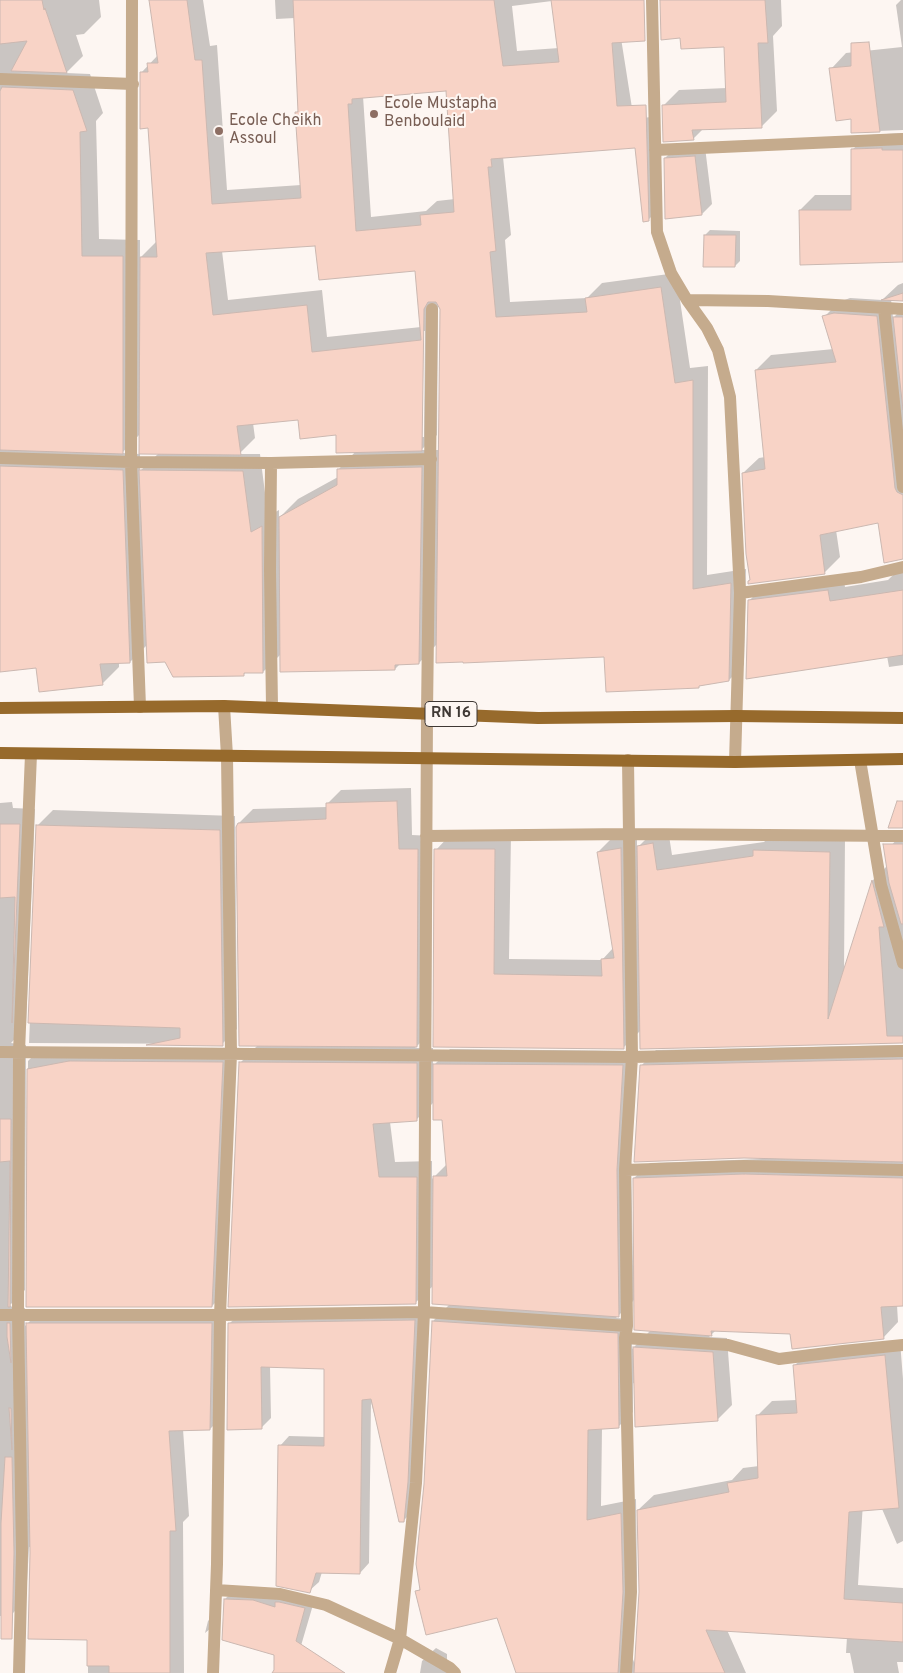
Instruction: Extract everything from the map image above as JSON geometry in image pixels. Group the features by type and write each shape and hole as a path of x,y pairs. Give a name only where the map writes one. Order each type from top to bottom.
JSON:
{"main road":[{"name":"RN 16","path":"0,708 224,706 538,718 736,716 903,718"},
{"path":"0,753 735,762 903,759"}],"street":[{"path":"132,0 131,462 140,707"},
{"path":"652,0 657,232 671,273 707,328 718,350 730,397 740,592 735,762"},
{"path":"0,79 132,84"},
{"path":"655,150 903,139"},
{"path":"687,300 768,301 903,309"},
{"path":"884,308 903,487"},
{"path":"390,1673 400,1640 416,1483 424,1312 424,1055 432,309"},
{"path":"0,458 131,462 431,459"},
{"path":"271,462 272,707"},
{"path":"740,592 861,577 903,567"},
{"path":"213,1673 220,1315 231,1054 227,756 224,706"},
{"path":"19,1673 22,1553 18,1315 19,1052 30,754"},
{"path":"626,1673 631,1592 625,1170 632,1057 628,760"},
{"path":"860,760 881,885 903,963"},
{"path":"426,836 629,834 903,836"},
{"path":"0,1052 632,1057 903,1051"},
{"path":"625,1170 744,1166 903,1170"},
{"path":"0,1315 220,1315 424,1312 626,1332 728,1345 780,1359 903,1345"},
{"path":"216,1590 280,1594 326,1605 400,1640 450,1668 455,1673"}],"building":[{"path":"0,0 42,0 67,73 11,71 27,41 0,44"},
{"path":"149,0 187,0 195,60 202,60 212,204 301,198 295,112 298,112 293,0 494,0 503,66 559,62 551,0 644,0 645,41 612,43 617,106 646,105 649,221 643,222 635,148 491,159 492,167 488,167 496,251 490,252 496,317 587,312 585,298 661,287 675,383 693,380 693,589 731,583 729,681 699,686 699,688 606,692 604,657 436,663 440,309 436,302 428,302 424,309 422,451 336,453 336,435 300,439 298,420 237,426 241,455 139,454 140,257 157,257 148,128 140,129 140,72 148,72 147,63 158,63","holes":["446,91 454,212 420,215 421,225 356,231 348,104 352,104 352,99","315,246 319,280 415,271 421,340 312,352 307,305 213,315 206,253"]},
{"path":"660,0 765,0 768,43 758,43 762,128 692,130 694,140 663,142 662,105 726,102 724,47 681,49 680,38 661,40"},
{"path":"869,42 880,132 851,133 851,119 836,121 829,68 851,66 851,43"},
{"path":"2,87 73,90 87,131 80,132 82,256 123,256 123,454 0,450 0,91"},
{"path":"882,148 882,150 903,150 903,262 800,265 799,210 851,210 851,149"},
{"path":"695,156 702,215 665,219 664,158"},
{"path":"704,235 736,235 735,267 703,267"},
{"path":"903,293 903,301 881,300"},
{"path":"834,313 877,316 895,488 897,492 903,495 903,559 884,563 878,523 820,535 825,574 748,584 750,580 746,554 742,473 765,469 755,370 836,362 822,316"},
{"path":"893,317 903,317 903,410"},
{"path":"0,466 123,470 130,663 100,664 103,685 39,692 36,668 0,672"},
{"path":"422,467 419,664 395,665 395,670 280,672 279,517 337,485 337,469"},
{"path":"139,470 243,471 251,532 262,526 263,673 244,673 244,676 173,677 165,662 147,663"},
{"path":"828,590 830,601 903,590 903,655 746,679 748,600"},
{"path":"397,801 399,849 418,849 417,1047 239,1046 236,827 238,823 326,819 326,803"},
{"path":"897,801 903,801 903,828 888,828"},
{"path":"0,824 20,824 12,1023 15,897 0,898"},
{"path":"36,825 220,830 223,1046 146,1045 180,1038 180,1028 28,1023"},
{"path":"653,843 657,870 753,856 753,850 830,852 828,1019 872,880 884,927 879,927 887,1036 903,1036 903,1043 640,1049 637,846"},
{"path":"883,844 903,844 903,924 901,924 889,883"},
{"path":"621,848 624,1049 433,1047 434,849 495,849 494,974 602,976 601,959 614,958 597,852"},
{"path":"903,1059 903,1162 744,1158 634,1162 640,1065"},
{"path":"69,1061 223,1062 212,1307 26,1307 27,1069"},
{"path":"239,1062 417,1063 417,1121 373,1124 379,1177 417,1177 416,1304 228,1307"},
{"path":"433,1064 623,1065 617,1170 619,1317 432,1304 433,1176 447,1176 442,1120 433,1120"},
{"path":"0,1119 11,1119 10,1307 8,1307 10,1161 0,1162"},
{"path":"744,1174 903,1178 903,1306 881,1307 884,1339 792,1349 790,1334 711,1331 712,1336 634,1330 633,1178"},
{"path":"415,1320 408,1482 404,1522 399,1522 371,1399 362,1400 360,1574 316,1573 310,1593 276,1586 278,1445 324,1446 324,1369 261,1367 262,1429 227,1430 228,1323"},
{"path":"432,1321 618,1333 619,1428 588,1430 587,1520 621,1513 623,1592 618,1673 516,1673 497,1618 426,1635 415,1591 420,1590 416,1564 424,1484"},
{"path":"7,1323 10,1323 11,1363 7,1337"},
{"path":"26,1323 212,1323 210,1430 169,1431 176,1531 170,1531 170,1673 109,1673 109,1666 87,1666 87,1640 28,1639 30,1553"},
{"path":"633,1347 713,1352 718,1421 635,1427"},
{"path":"885,1355 899,1508 849,1512 844,1599 903,1603 903,1642 706,1630 725,1673 634,1673 639,1592 637,1510 729,1492 727,1483 758,1478 756,1415 797,1413 793,1365"},
{"path":"9,1408 11,1408 12,1450"},
{"path":"5,1457 12,1457 14,1553 12,1639 1,1639 1,1523"},
{"path":"224,1599 253,1600 275,1607 275,1602 279,1602 305,1608 296,1641 345,1673 272,1673 274,1670 274,1655 222,1640"}],"place":[{"name":"Ecole Mustapha Benboulaid","path":"374,114"},
{"name":"Ecole Cheikh Assoul","path":"219,131"}]}
